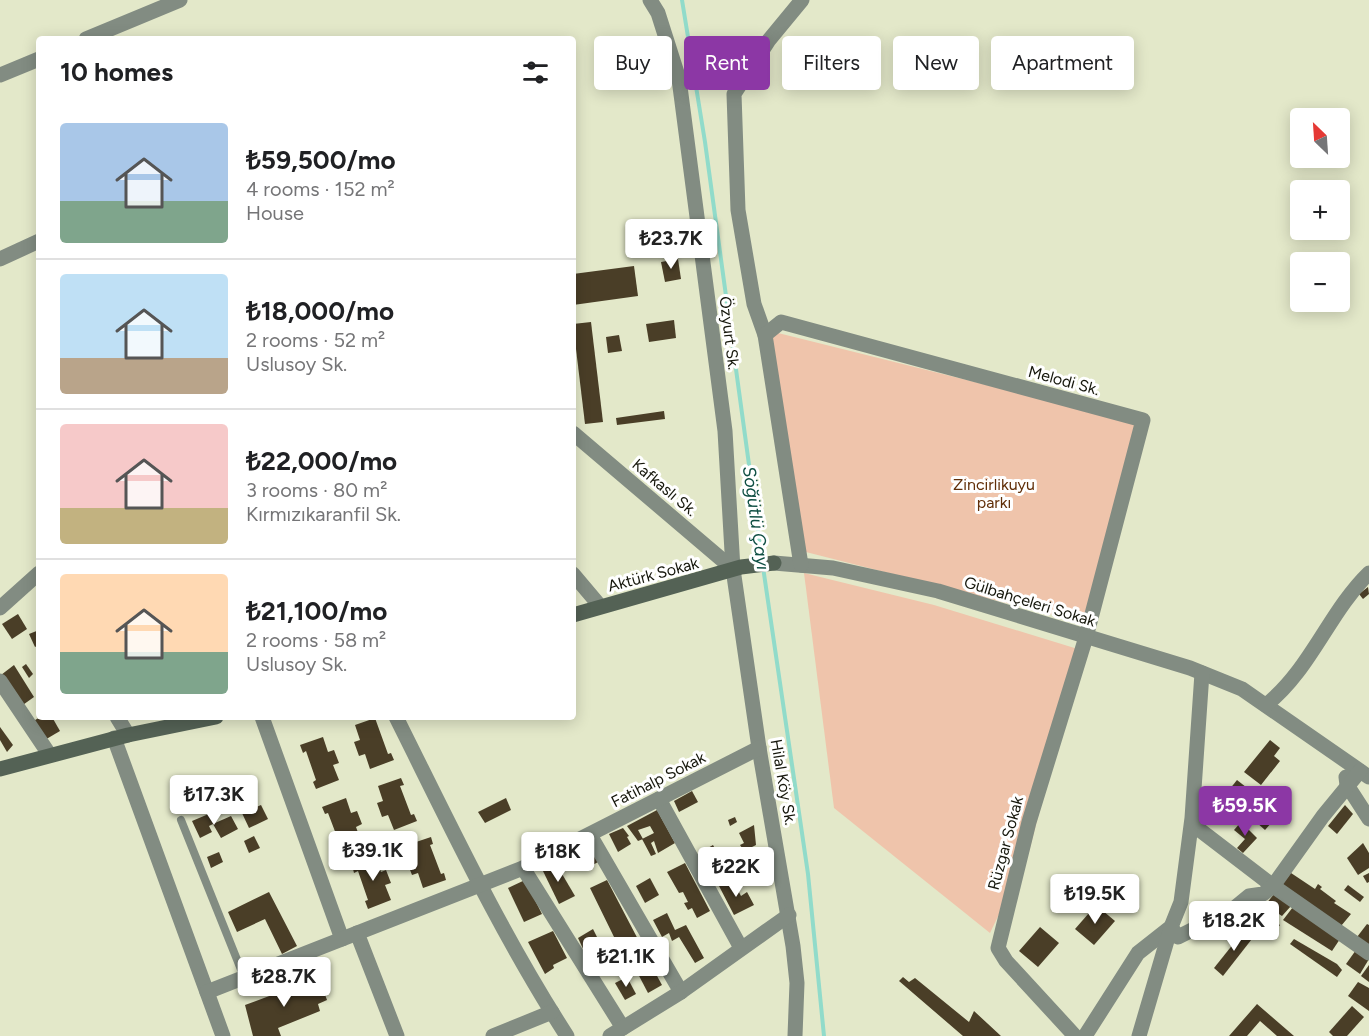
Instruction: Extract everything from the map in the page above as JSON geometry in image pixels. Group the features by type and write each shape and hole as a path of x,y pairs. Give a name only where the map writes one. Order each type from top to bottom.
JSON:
{"street":[{"path":"93,36 180,0"},
{"name":"Özyurt Sk.","path":"650,0 658,13 679,79 725,431 737,568"},
{"path":"801,565 765,335 754,304 738,210 734,94 769,40 802,0"},
{"path":"0,75 36,60"},
{"path":"0,259 36,242"},
{"name":"Melodi Sk.","path":"765,335 781,322 793,323 819,334 1143,420 1086,637"},
{"name":"Kafkaslı Sk.","path":"576,435 737,568"},
{"name":"Aktürk Sokak","path":"576,614 737,568 774,563"},
{"name":"Gülbahçeleri Sokak","path":"774,563 833,568 938,591 1202,673 1242,689 1365,774"},
{"name":"Hilal Köy Sk.","path":"737,568 759,748 789,915 797,983 795,1036"},
{"path":"1266,705 1287,688 1354,588 1369,573"},
{"path":"576,578 600,606"},
{"path":"0,608 36,582"},
{"name":"Rüzgar Sokak","path":"1075,1036 1006,961 998,948 1029,822 1086,637"},
{"path":"1139,1036 1171,927 1181,902 1192,824 1202,673"},
{"path":"0,681 49,754"},
{"path":"118,720 121,736 223,1036"},
{"path":"0,769 121,736 201,720"},
{"path":"263,720 342,939"},
{"path":"398,720 480,885 567,1036"},
{"name":"Fatihalp Sokak","path":"207,992 523,868 759,748"},
{"path":"1343,759 1347,785 1369,819"},
{"path":"1171,927 1178,938 1232,910 1249,896 1263,894 1273,886 1347,785 1365,774"},
{"path":"659,799 741,948"},
{"path":"1192,824 1273,886 1369,953"},
{"path":"590,835 681,992"},
{"path":"523,868 616,1032 681,992 789,915"},
{"path":"1084,1036 1138,952 1171,927"},
{"path":"357,933 397,1036"},
{"path":"493,1036 552,1012"}],"lane":[{"path":"181,820 244,978"}],"green space":[{"name":"Zincirlikuyu parkı","path":"770,331 1139,423 1085,623 802,551"},
{"path":"804,573 934,605 1081,650 1029,852 990,933 834,808"}],"building":[{"path":"678,259 681,279 665,282 661,262"},
{"path":"634,266 638,296 576,305 576,274"},
{"path":"674,320 676,338 649,342 646,324"},
{"path":"591,322 603,422 585,424 576,349 576,324"},
{"path":"619,335 622,351 608,353 606,337"},
{"path":"664,411 665,419 617,425 616,418"},
{"path":"1368,587 1369,594 1363,599 1359,594"},
{"path":"18,614 27,629 12,639 2,624"},
{"path":"36,631 36,646 35,647 29,634"},
{"path":"26,664 33,674 29,678 22,667"},
{"path":"14,665 34,697 20,707 1,675"},
{"path":"36,720 54,720 60,731 43,741 32,722"},
{"path":"376,720 388,754 391,753 394,760 370,769 365,754 359,756 354,742 360,740 355,725"},
{"path":"0,727 13,745 7,752 0,740"},
{"path":"323,737 328,752 334,750 339,763 333,765 339,780 316,789 313,782 316,780 306,751 303,753 300,745"},
{"path":"1270,740 1280,748 1274,756 1280,761 1261,785 1244,772"},
{"path":"401,778 404,785 400,786 411,815 414,814 417,821 394,830 388,815 382,817 377,803 383,801 378,786"},
{"path":"1237,780 1251,791 1235,811 1221,800"},
{"path":"692,791 698,802 679,812 674,801"},
{"path":"346,798 351,813 357,811 362,824 356,827 361,841 338,850 335,843 339,842 328,813 325,814 322,807"},
{"path":"506,798 511,810 485,823 478,812"},
{"path":"1263,802 1278,815 1265,830 1256,822 1259,818 1254,813"},
{"path":"261,805 268,819 249,828 242,813"},
{"path":"1345,805 1353,814 1337,834 1328,826"},
{"path":"657,810 675,843 658,853 654,841 651,843 656,854 651,856 642,839 638,841 627,826","holes":["650,826 654,833 643,839 638,830"]},
{"path":"211,813 215,823 231,816 238,829 221,838 213,824 209,826 212,832 200,838 192,821"},
{"path":"735,817 737,822 730,826 728,820"},
{"path":"1241,822 1257,838 1243,853 1237,848 1245,839 1234,830"},
{"path":"754,825 756,845 744,851 740,845 744,843 739,833"},
{"path":"623,828 631,844 618,852 609,834"},
{"path":"254,836 260,848 249,853 244,841"},
{"path":"431,837 433,844 430,845 441,874 444,873 446,880 423,888 418,873 412,875 407,862 413,860 407,845"},
{"path":"1363,843 1369,853 1369,868 1358,875 1347,858"},
{"path":"713,845 722,862 734,856 743,874 732,879 727,869 713,876 701,852"},
{"path":"589,846 598,862 584,870 580,863 571,868 565,858"},
{"path":"219,852 223,862 211,868 207,857"},
{"path":"375,857 381,872 386,870 391,883 385,885 391,900 368,909 365,901 368,900 358,871 354,873 352,865"},
{"path":"555,862 575,896 559,904 542,869"},
{"path":"685,863 710,911 697,918 692,908 688,910 684,903 688,902 683,892 679,893 667,872"},
{"path":"1291,873 1315,889 1318,884 1322,887 1320,889 1336,901 1334,903 1351,914 1341,926 1281,885"},
{"path":"1369,873 1369,882 1367,883 1363,876"},
{"path":"650,878 659,895 645,903 636,886"},
{"path":"732,879 741,896 747,892 754,905 734,915 719,886"},
{"path":"525,880 542,914 524,922 508,888"},
{"path":"607,880 642,947 629,954 620,937 615,939 590,888"},
{"path":"1348,885 1364,897 1360,902 1344,890"},
{"path":"269,892 297,946 282,954 265,919 237,932 228,912"},
{"path":"1274,894 1291,906 1282,916 1273,910 1268,917 1280,925 1274,933 1254,919"},
{"path":"1096,905 1115,921 1094,945 1075,929"},
{"path":"1293,907 1340,939 1332,951 1283,920"},
{"path":"667,913 675,930 686,925 704,958 695,963 679,937 672,941 669,933 662,937 653,920"},
{"path":"1367,924 1369,925 1369,945 1357,937"},
{"path":"1040,927 1059,943 1038,967 1019,951"},
{"path":"1246,928 1255,935 1223,976 1214,968"},
{"path":"593,929 602,947 586,955 578,938"},
{"path":"553,931 567,958 553,965 554,968 545,974 528,942"},
{"path":"1294,939 1337,964 1342,970 1337,977 1290,944"},
{"path":"1356,950 1369,959 1360,974 1346,964"},
{"path":"651,965 662,985 648,993 637,972"},
{"path":"1369,965 1369,982 1361,976"},
{"path":"627,977 636,994 625,1000 615,983"},
{"path":"903,977 909,982 915,978 969,1022 974,1011 1001,1036 963,1036 899,981"},
{"path":"309,981 310,984 320,981 327,1000 318,1004 320,1011 278,1028 281,1036 253,1036 245,1005"},
{"path":"1358,982 1369,988 1369,1011 1348,996"},
{"path":"1257,1004 1294,1036 1277,1036 1260,1021 1247,1036 1229,1036"},
{"path":"1352,1006 1364,1017 1347,1036 1333,1036 1329,1032"}],"waterway":[{"name":"Söğütlü Çayı","path":"682,0 705,142 762,560"},
{"name":"Söğütlü Çayı","path":"763,567 808,874 824,1036"}]}
